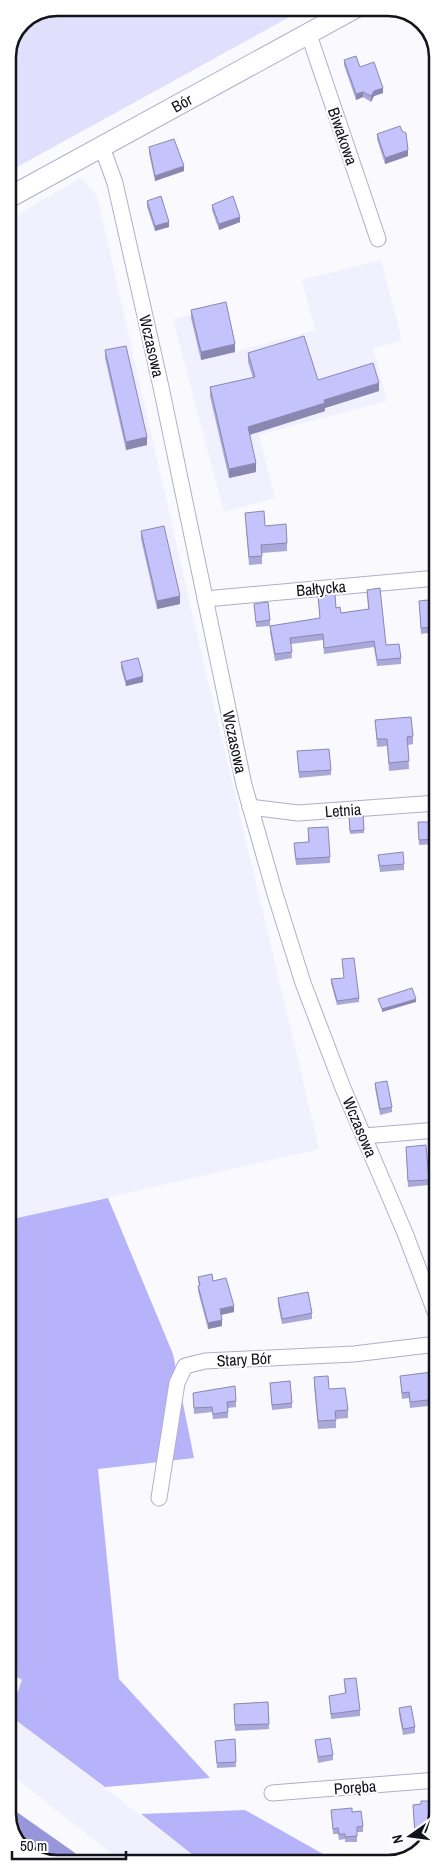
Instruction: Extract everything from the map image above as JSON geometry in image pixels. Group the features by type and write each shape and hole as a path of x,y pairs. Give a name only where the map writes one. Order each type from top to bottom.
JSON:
{"street":[{"name":"Bór","path":"16,194 339,16"},
{"name":"Biwakowa","path":"308,32 378,239"},
{"name":"Wczasowa","path":"102,147 117,193 161,387 250,807 303,983 364,1136 406,1233 429,1295"},
{"name":"Bałtycka","path":"205,599 429,579"},
{"name":"Letnia","path":"250,807 298,814 429,804"},
{"path":"364,1136 429,1131"},
{"name":"Stary Bór","path":"159,1498 177,1383 185,1366 205,1361 354,1354 429,1345"},
{"name":"Poręba","path":"272,1793 429,1781"}],"shaded area":[{"path":"58,16 291,16 16,168 17,49 28,28 42,19"},
{"path":"81,178 97,196 193,617 319,1149 16,1218 16,222 20,213"},
{"path":"381,260 402,341 373,348 387,401 259,435 275,498 224,512 173,319 222,306 234,352 315,330 302,280"},
{"path":"108,1198 173,1354 194,1458 98,1469 119,1679 210,1778 105,1787 16,1720 16,1696 22,1680 16,1676 16,1218"},
{"path":"16,1676 22,1679 16,1696"},
{"path":"16,1720 193,1855 114,1855 16,1778"},
{"path":"245,1810 325,1855 193,1855 141,1814"}],"building":[{"path":"356,56 360,67 374,62 383,88 374,91 371,96 363,92 356,94 344,60"},
{"path":"400,126 402,131 406,133 408,150 385,158 377,134"},
{"path":"174,139 184,166 155,176 149,147"},
{"path":"161,196 169,222 155,226 147,201"},
{"path":"233,196 240,217 219,224 212,205"},
{"path":"226,302 235,344 201,352 191,310"},
{"path":"304,336 318,380 373,363 379,383 324,400 325,403 248,427 256,463 229,469 210,387 255,377 248,353"},
{"path":"126,346 147,437 126,442 105,350"},
{"path":"264,511 265,526 286,524 287,543 261,545 262,556 249,557 245,513"},
{"path":"164,526 180,596 157,601 141,531"},
{"path":"380,588 386,645 399,644 401,658 377,660 374,641 324,648 323,634 290,638 292,652 275,654 270,626 320,618 318,596 335,594 336,608 340,607 341,613 369,609 367,590"},
{"path":"429,600 429,628 421,628 419,601"},
{"path":"268,602 270,620 256,622 254,604"},
{"path":"138,658 143,676 126,681 121,662"},
{"path":"411,717 413,736 407,737 409,761 389,763 387,739 377,739 375,720"},
{"path":"329,749 331,770 299,772 297,751"},
{"path":"363,815 364,830 350,831 349,816"},
{"path":"418,822 429,822 429,839 419,840"},
{"path":"328,827 330,857 296,859 294,843 309,842 308,828"},
{"path":"403,852 404,864 380,866 378,855"},
{"path":"354,958 359,998 337,1001 331,979 344,978 342,959"},
{"path":"412,988 416,999 382,1009 378,999"},
{"path":"387,1081 392,1107 380,1109 375,1083"},
{"path":"426,1145 429,1180 408,1181 406,1147"},
{"path":"212,1274 213,1281 226,1278 234,1306 220,1309 222,1320 208,1323 198,1286 200,1285 198,1277"},
{"path":"308,1292 312,1313 282,1319 278,1298"},
{"path":"429,1372 429,1400 410,1402 409,1392 402,1393 400,1376"},
{"path":"328,1376 329,1389 345,1388 348,1410 335,1411 336,1420 318,1421 314,1377"},
{"path":"290,1381 292,1403 272,1405 270,1383"},
{"path":"235,1386 236,1401 227,1402 228,1412 213,1414 212,1407 194,1408 193,1393"},
{"path":"356,1678 360,1710 331,1714 329,1696 346,1693 344,1679"},
{"path":"268,1702 269,1724 235,1725 234,1704"},
{"path":"411,1706 415,1727 403,1729 399,1708"},
{"path":"330,1738 333,1755 318,1757 315,1740"},
{"path":"235,1739 236,1762 217,1763 215,1741"},
{"path":"421,1801 429,1801 427,1827 423,1834 415,1834 413,1805 421,1804"},
{"path":"352,1808 352,1812 361,1811 363,1826 357,1827 357,1836 345,1837 345,1834 339,1834 338,1828 333,1829 331,1810"}],"waterway":[{"path":"21,1832 53,1854"}]}
